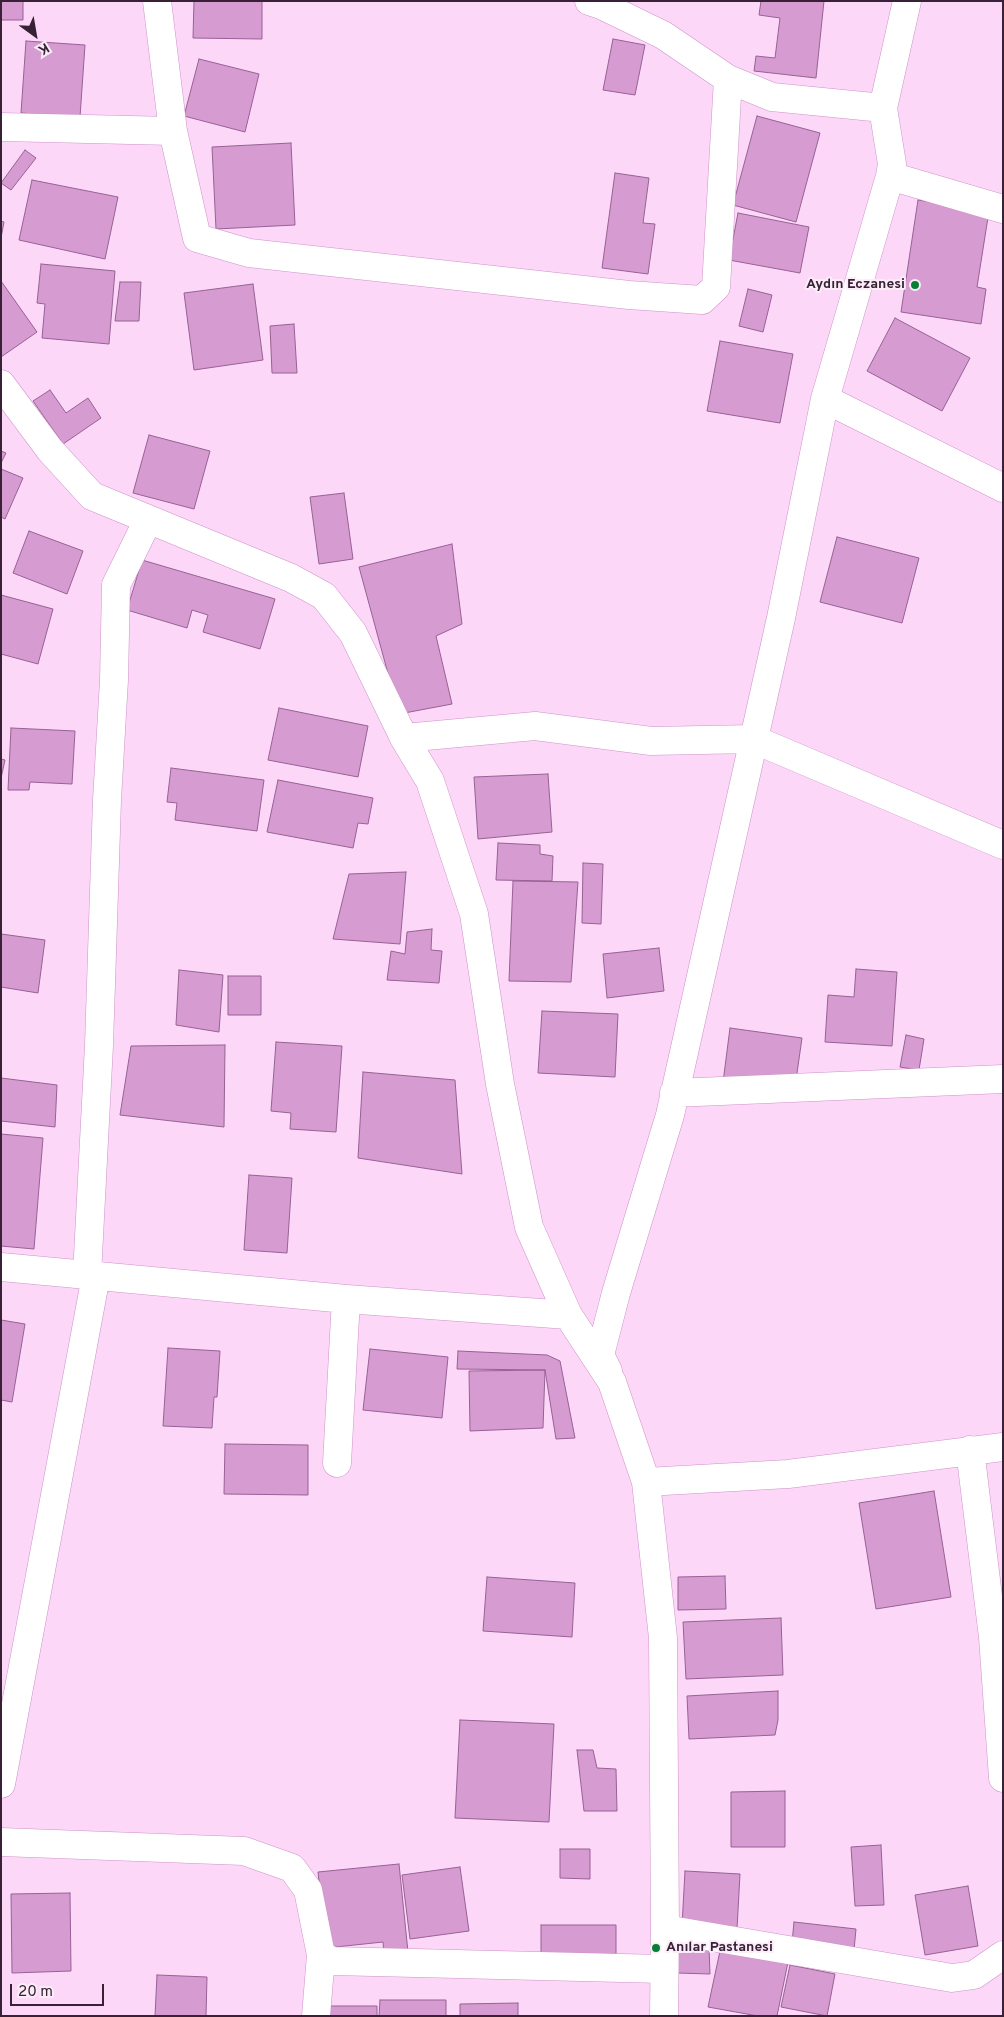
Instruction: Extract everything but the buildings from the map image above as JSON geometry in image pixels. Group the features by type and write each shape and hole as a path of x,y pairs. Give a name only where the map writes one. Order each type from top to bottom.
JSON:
{"street":[{"path":"157,1 173,131 197,238 249,253 619,294 702,300 716,287 728,79"},
{"path":"589,1 663,34 728,79 772,98 883,108"},
{"path":"664,2016 663,1638 646,1482 612,1382 600,1355 616,1293 670,1114 781,618 825,399 890,176 892,164 883,108 907,1"},
{"path":"1,128 173,131"},
{"path":"890,176 1003,209"},
{"path":"1,384 50,450 92,496 291,578 324,596 353,633 404,738 430,781 474,914 500,1084 529,1227 568,1315 612,1382"},
{"path":"825,399 1003,488"},
{"path":"1,1784 91,1275 116,586 148,520"},
{"path":"404,738 535,726 651,741 753,739 1003,845"},
{"path":"674,1093 1003,1079"},
{"path":"1,1267 346,1299 568,1315"},
{"path":"337,1463 346,1299"},
{"path":"646,1482 788,1474 1003,1447"},
{"path":"970,1450 993,1637 1003,1778"},
{"path":"1,1842 244,1851 292,1868 308,1890 321,1955 316,2016"},
{"path":"665,1929 952,1978 974,1975 1003,1956"},
{"path":"321,1955 332,1961 663,1969"}],"place":[{"name":"Aydın Eczanesi","path":"915,285"},
{"name":"Anılar Pastanesi","path":"656,1948"}]}
